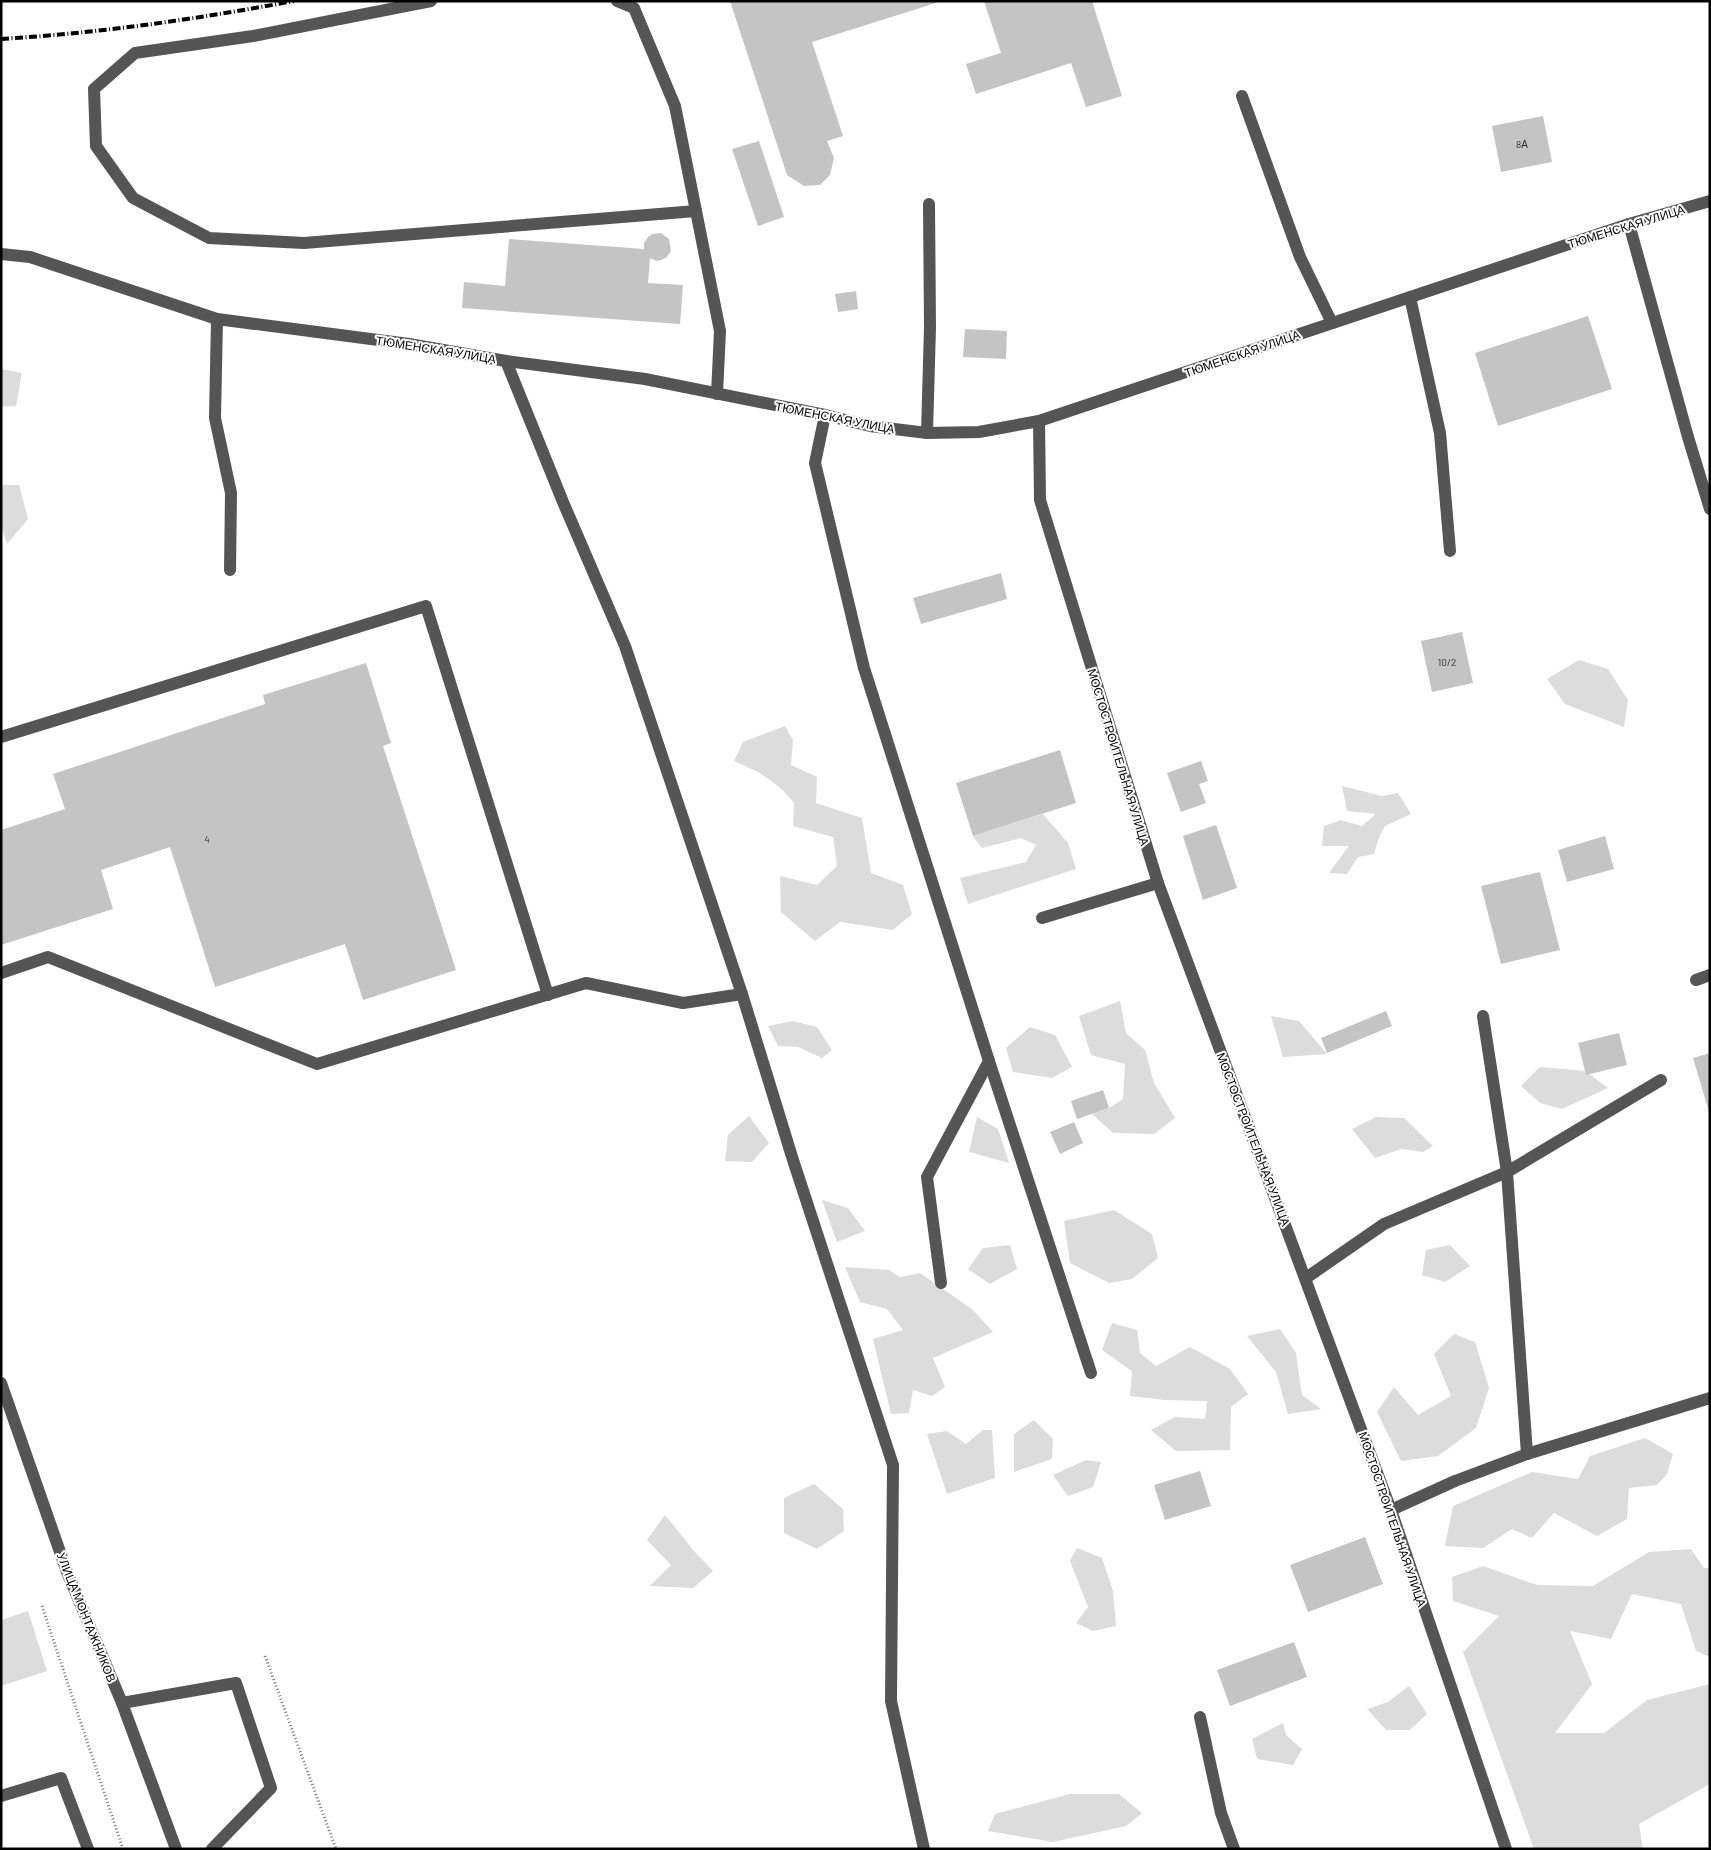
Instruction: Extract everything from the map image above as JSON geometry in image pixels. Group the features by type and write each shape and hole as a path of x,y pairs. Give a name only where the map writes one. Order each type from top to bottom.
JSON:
{"street":[{"path":"431,1 253,36 135,53 94,89 96,146 134,198 209,238 304,243 696,211"},
{"path":"617,1 634,8 675,106 720,331 717,394"},
{"path":"1242,96 1300,257 1332,323"},
{"name":"ТЮМЕНСКАЯ УЛИЦА","path":"1,254 30,257 217,319 409,344 506,361 645,379 825,415 870,426 927,433 979,432 1038,421 1629,224 1710,201"},
{"path":"927,433 930,327 929,204"},
{"path":"1629,224 1710,509"},
{"path":"1410,297 1440,433 1450,551"},
{"path":"217,319 216,418 231,494 230,570"},
{"path":"506,361 563,502 625,646 742,994 792,1160 893,1465 891,1701 924,1849"},
{"path":"825,415 815,463 864,668 1091,1373"},
{"name":"МОСТОСТРОИТЕЛЬНАЯ УЛИЦА","path":"1038,421 1040,500 1158,883 1391,1510 1506,1849"},
{"path":"1,737 426,606 548,995"},
{"path":"1042,918 1158,883"},
{"path":"1,973 48,957 317,1064 586,983 683,1003 742,994"},
{"path":"1696,980 1710,975"},
{"path":"1483,1016 1507,1172 1527,1454"},
{"path":"941,1283 927,1177 989,1061"},
{"path":"1306,1278 1384,1224 1507,1172 1661,1080"},
{"name":"УЛИЦА МОНТАЖНИКОВ","path":"1,1383 67,1572 122,1703 176,1849"},
{"path":"1391,1510 1455,1481 1527,1454 1710,1398"},
{"path":"122,1703 236,1683 271,1788 212,1849"},
{"path":"1200,1717 1221,1813 1234,1849"},
{"path":"1,1796 61,1778 88,1849"}],"path":[{"path":"42,1606 123,1849"},
{"path":"264,1656 336,1849"}],"shaded area":[{"path":"1,369 22,373 16,406 1,407"},
{"path":"1,485 19,485 28,519 7,544 1,525"},
{"path":"1579,660 1608,669 1628,700 1624,727 1565,704 1547,679"},
{"path":"785,726 793,740 791,765 817,777 816,803 862,818 871,873 903,885 912,914 893,930 840,922 815,941 781,912 780,876 817,885 837,866 833,837 793,826 794,803 788,796 767,778 734,761 743,742"},
{"path":"1342,786 1382,796 1398,793 1411,814 1385,826 1379,837 1374,854 1358,857 1347,874 1329,873 1349,846 1322,846 1324,826 1341,820 1362,826 1376,814 1347,811"},
{"path":"1043,814 1068,843 1076,869 968,904 960,878 1026,862 1036,845 1021,838 982,848 973,836"},
{"path":"1120,1001 1126,1033 1145,1050 1154,1083 1175,1118 1154,1134 1113,1133 1092,1114 1109,1108 1123,1099 1125,1064 1091,1055 1079,1016"},
{"path":"1271,1016 1299,1021 1327,1054 1283,1057"},
{"path":"793,1021 817,1027 832,1050 822,1058 798,1047 778,1046 768,1026"},
{"path":"1030,1027 1055,1035 1072,1067 1052,1078 1013,1072 1006,1048"},
{"path":"1540,1067 1585,1071 1608,1088 1562,1109 1540,1103 1521,1086"},
{"path":"749,1116 769,1143 752,1162 725,1161 728,1135"},
{"path":"977,1117 998,1129 1009,1163 969,1152"},
{"path":"1376,1117 1404,1118 1433,1146 1423,1152 1401,1149 1375,1158 1352,1129"},
{"path":"822,1200 848,1208 865,1231 837,1242"},
{"path":"1114,1210 1152,1234 1158,1258 1132,1279 1109,1283 1070,1263 1064,1221"},
{"path":"1010,1245 1017,1269 990,1284 968,1269 983,1248"},
{"path":"1450,1245 1470,1266 1445,1282 1422,1275 1426,1250"},
{"path":"845,1267 889,1270 900,1277 920,1273 973,1310 993,1332 933,1358 945,1387 932,1396 913,1390 909,1413 891,1414 873,1339 903,1330 887,1309 860,1302"},
{"path":"1112,1323 1137,1330 1140,1353 1156,1366 1190,1347 1230,1369 1248,1394 1231,1407 1230,1450 1176,1451 1151,1430 1175,1417 1205,1419 1207,1401 1165,1400 1130,1396 1132,1371 1102,1350"},
{"path":"1280,1329 1296,1353 1302,1395 1321,1409 1288,1414 1276,1372 1247,1336"},
{"path":"1454,1334 1475,1342 1489,1388 1476,1428 1438,1456 1401,1461 1377,1412 1394,1387 1418,1415 1451,1396 1434,1354"},
{"path":"1034,1420 1053,1439 1052,1459 1014,1472 1014,1434"},
{"path":"983,1430 992,1430 995,1478 947,1494 927,1434 947,1431 966,1444"},
{"path":"1645,1438 1673,1454 1667,1474 1657,1485 1629,1488 1627,1519 1597,1536 1554,1513 1532,1538 1512,1529 1483,1548 1445,1546 1453,1506 1532,1472 1578,1479 1590,1456"},
{"path":"1086,1460 1101,1462 1093,1487 1068,1496 1053,1475"},
{"path":"814,1484 843,1509 844,1531 817,1549 784,1533 784,1498"},
{"path":"665,1515 713,1571 693,1588 650,1586 671,1565 647,1540"},
{"path":"1077,1548 1102,1558 1113,1591 1116,1626 1093,1631 1076,1623 1088,1607 1070,1561"},
{"path":"1691,1549 1704,1568 1710,1568 1710,1657 1696,1651 1681,1604 1632,1594 1611,1639 1570,1631 1592,1684 1555,1733 1604,1733 1647,1700 1710,1684 1710,1784 1639,1824 1643,1849 1534,1849 1463,1652 1499,1616 1453,1601 1452,1577 1483,1566 1537,1585 1593,1586 1649,1552"},
{"path":"28,1611 47,1671 1,1686 1,1620"},
{"path":"1409,1686 1427,1714 1410,1730 1386,1730 1367,1709 1388,1702"},
{"path":"1283,1723 1286,1735 1302,1749 1293,1765 1257,1759 1252,1739"},
{"path":"1070,1794 1119,1794 1142,1813 1126,1826 1053,1842 988,1831 995,1814"}],"building":[{"path":"730,1 939,2 812,42 843,136 827,141 834,158 830,175 820,185 804,186 787,175"},
{"path":"984,1 1092,1 1122,96 1086,107 1071,63 976,94 966,64 1001,53"},
{"path":"1543,116 1552,162 1501,172 1492,126"},
{"path":"759,141 784,217 758,226 732,149"},
{"path":"661,233 669,239 671,251 666,258 661,260 657,261 650,258 648,283 683,285 680,324 462,308 464,282 505,286 509,239 644,249 644,243 648,237 652,234"},
{"path":"856,291 858,309 838,312 835,294"},
{"path":"1588,316 1612,389 1498,426 1475,353"},
{"path":"965,329 1007,331 1006,359 963,357"},
{"path":"1001,573 1007,599 921,624 913,598"},
{"path":"1462,632 1473,683 1432,692 1421,641"},
{"path":"366,663 391,743 383,746 456,970 363,1000 345,944 215,987 170,847 101,870 113,909 1,945 1,830 65,809 53,774 265,704 263,695"},
{"path":"1060,750 1076,803 973,836 956,783"},
{"path":"1201,761 1208,781 1199,784 1206,803 1181,812 1167,773"},
{"path":"1216,825 1237,888 1203,900 1183,836"},
{"path":"1605,836 1614,869 1567,882 1558,850"},
{"path":"1540,872 1560,950 1501,964 1481,886"},
{"path":"1386,1011 1392,1026 1327,1053 1321,1038"},
{"path":"1619,1033 1627,1065 1586,1075 1578,1043"},
{"path":"1710,1053 1710,1112 1709,1112 1693,1058"},
{"path":"1103,1090 1109,1108 1077,1119 1071,1101"},
{"path":"1074,1122 1083,1143 1060,1154 1050,1132"},
{"path":"1200,1471 1211,1506 1165,1520 1154,1485"},
{"path":"1365,1537 1383,1584 1308,1612 1290,1565"},
{"path":"1294,1642 1307,1677 1230,1706 1217,1670"}],"railway":[{"path":"1,39 75,33 148,24 294,1"}]}
